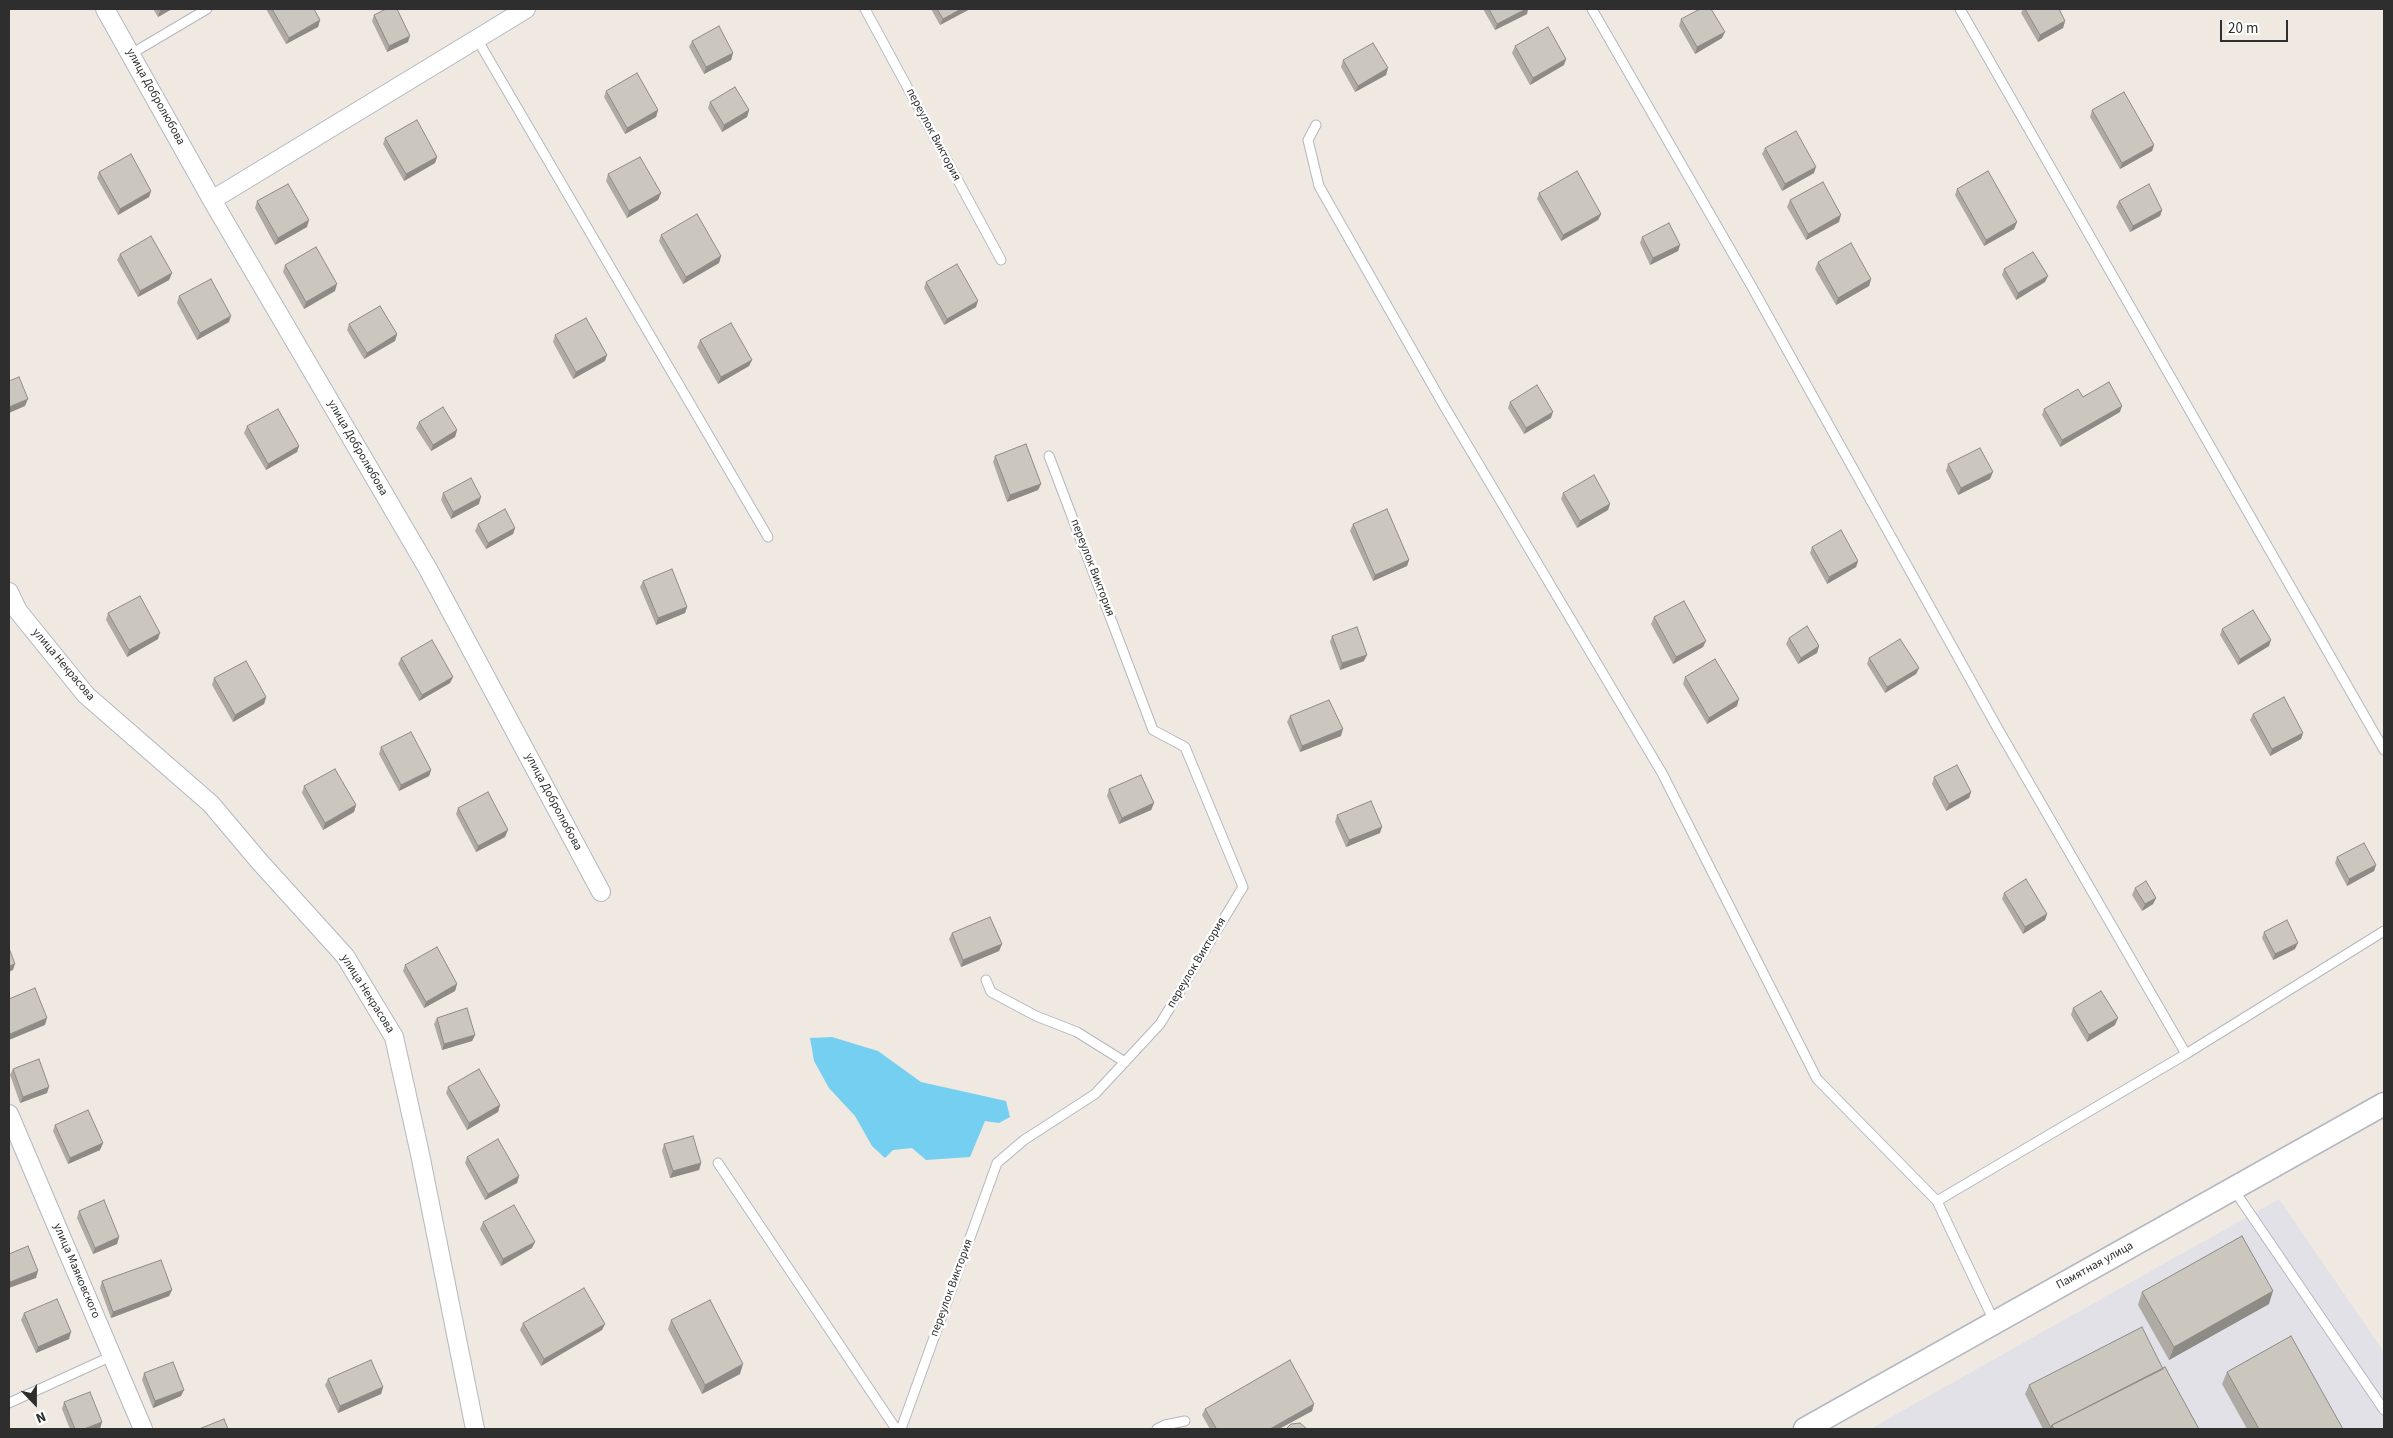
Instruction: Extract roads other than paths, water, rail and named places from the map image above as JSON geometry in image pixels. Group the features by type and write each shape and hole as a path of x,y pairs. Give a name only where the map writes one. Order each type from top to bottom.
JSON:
{"street":[{"name":"улица Добролюбова","path":"105,9 212,200 428,569 601,892"},
{"path":"212,200 526,9"},
{"name":"улица Некрасова","path":"9,592 18,611 86,695 210,804 345,956 394,1037 420,1154 475,1429"},
{"name":"Памятная улица","path":"1805,1429 2234,1190 2384,1104"},
{"name":"улица Маяковского","path":"9,1114 143,1429"}],"lane":[{"path":"131,54 207,9"},
{"name":"переулок Виктория","path":"865,9 1001,260"},
{"path":"1592,9 1752,287 1998,729 2186,1054"},
{"path":"1960,9 2384,750"},
{"path":"477,38 768,537"},
{"path":"1316,125 1308,140 1319,186 1443,404 1662,773 1817,1079 1938,1201 1994,1322"},
{"name":"переулок Виктория","path":"901,1429 997,1163 1024,1140 1095,1094 1160,1024 1243,888 1185,747 1153,730 1050,456"},
{"path":"1938,1201 2186,1054 2384,931"},
{"path":"986,980 991,992 1036,1016 1077,1032 1125,1062"},
{"path":"718,1164 896,1429"},
{"path":"2234,1190 2384,1410"},
{"path":"9,1403 112,1356"},
{"path":"1157,1429 1165,1425 1185,1421"}],"water":[{"path":"832,1037 878,1051 921,1082 1006,1101 1010,1117 999,1123 985,1121 970,1157 926,1160 912,1148 893,1150 885,1158 872,1146 855,1116 829,1088 814,1061 810,1038"}]}
